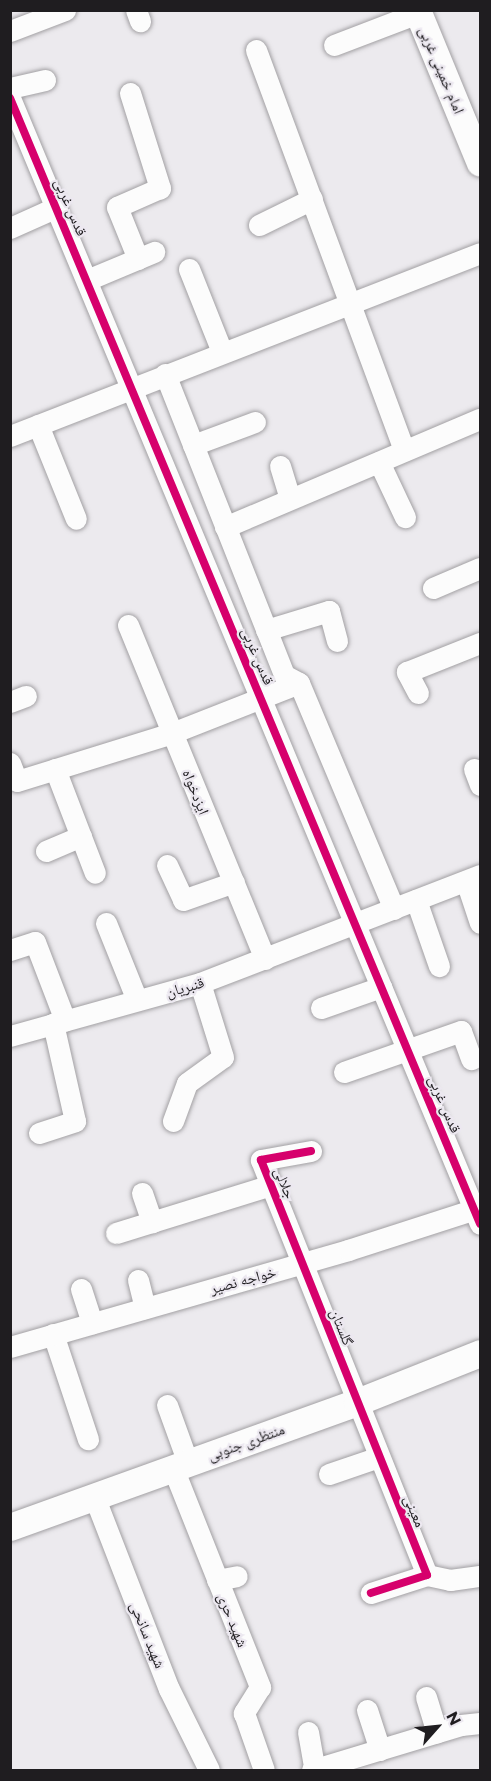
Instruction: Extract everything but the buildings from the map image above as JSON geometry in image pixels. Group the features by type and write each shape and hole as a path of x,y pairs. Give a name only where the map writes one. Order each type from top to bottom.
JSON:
{"main road":[{"name":"امام خمینی غربی","path":"417,12 480,163"},
{"name":"منتظری جنوبی","path":"10,1527 357,1402 480,1353"}],"street":[{"path":"10,31 64,10"},
{"path":"334,45 417,12"},
{"path":"256,50 404,451"},
{"path":"10,88 45,80"},
{"path":"87,280 146,256 117,207 160,188 130,93"},
{"name":"قدس غربی","path":"10,98 478,1217"},
{"path":"259,225 312,200"},
{"path":"10,228 57,207"},
{"path":"10,436 480,253"},
{"path":"189,269 222,352"},
{"path":"165,374 284,675 299,682 394,909"},
{"path":"225,527 480,419"},
{"path":"193,445 255,422"},
{"path":"38,425 76,519"},
{"path":"379,462 405,517"},
{"path":"280,466 290,500"},
{"path":"433,588 480,568"},
{"path":"266,630 329,611 337,640"},
{"name":"ایزدخواه","path":"128,625 265,959"},
{"path":"418,693 407,672 480,643"},
{"path":"10,763 17,781 172,733 299,682"},
{"path":"55,769 95,873"},
{"path":"46,851 81,836"},
{"path":"167,865 183,900 234,882"},
{"path":"473,878 480,923"},
{"name":"قنبریان","path":"10,1036 200,983 473,878"},
{"path":"416,900 439,966"},
{"path":"106,923 138,1000"},
{"path":"10,950 35,942 59,1022 75,1122 39,1133"},
{"path":"173,1121 188,1083 222,1057 200,983"},
{"path":"321,1008 381,987"},
{"path":"344,1072 461,1031 471,1059"},
{"name":"جلالی","path":"303,1263 261,1160 311,1150"},
{"path":"116,1233 271,1185"},
{"path":"142,1193 152,1222"},
{"name":"خواجه نصیر","path":"10,1347 303,1263 478,1217"},
{"name":"گلستان","path":"303,1263 357,1402"},
{"path":"138,1280 145,1308"},
{"path":"81,1289 92,1323"},
{"path":"53,1335 88,1439"},
{"name":"معینی","path":"357,1402 427,1575"},
{"name":"شهید حری","path":"167,1405 180,1465 227,1578 260,1687 244,1713 264,1770"},
{"path":"329,1474 379,1457"},
{"name":"شهید سانحی","path":"94,1496 170,1689 209,1770"},
{"path":"371,1593 427,1575 450,1580 480,1576"},
{"path":"426,1698 437,1732"},
{"path":"367,1710 380,1750"},
{"path":"308,1732 313,1770 461,1725 480,1723"}],"cycle path":[{"path":"10,98 480,1224"},
{"path":"311,1151 261,1160 427,1575 371,1593"}]}
